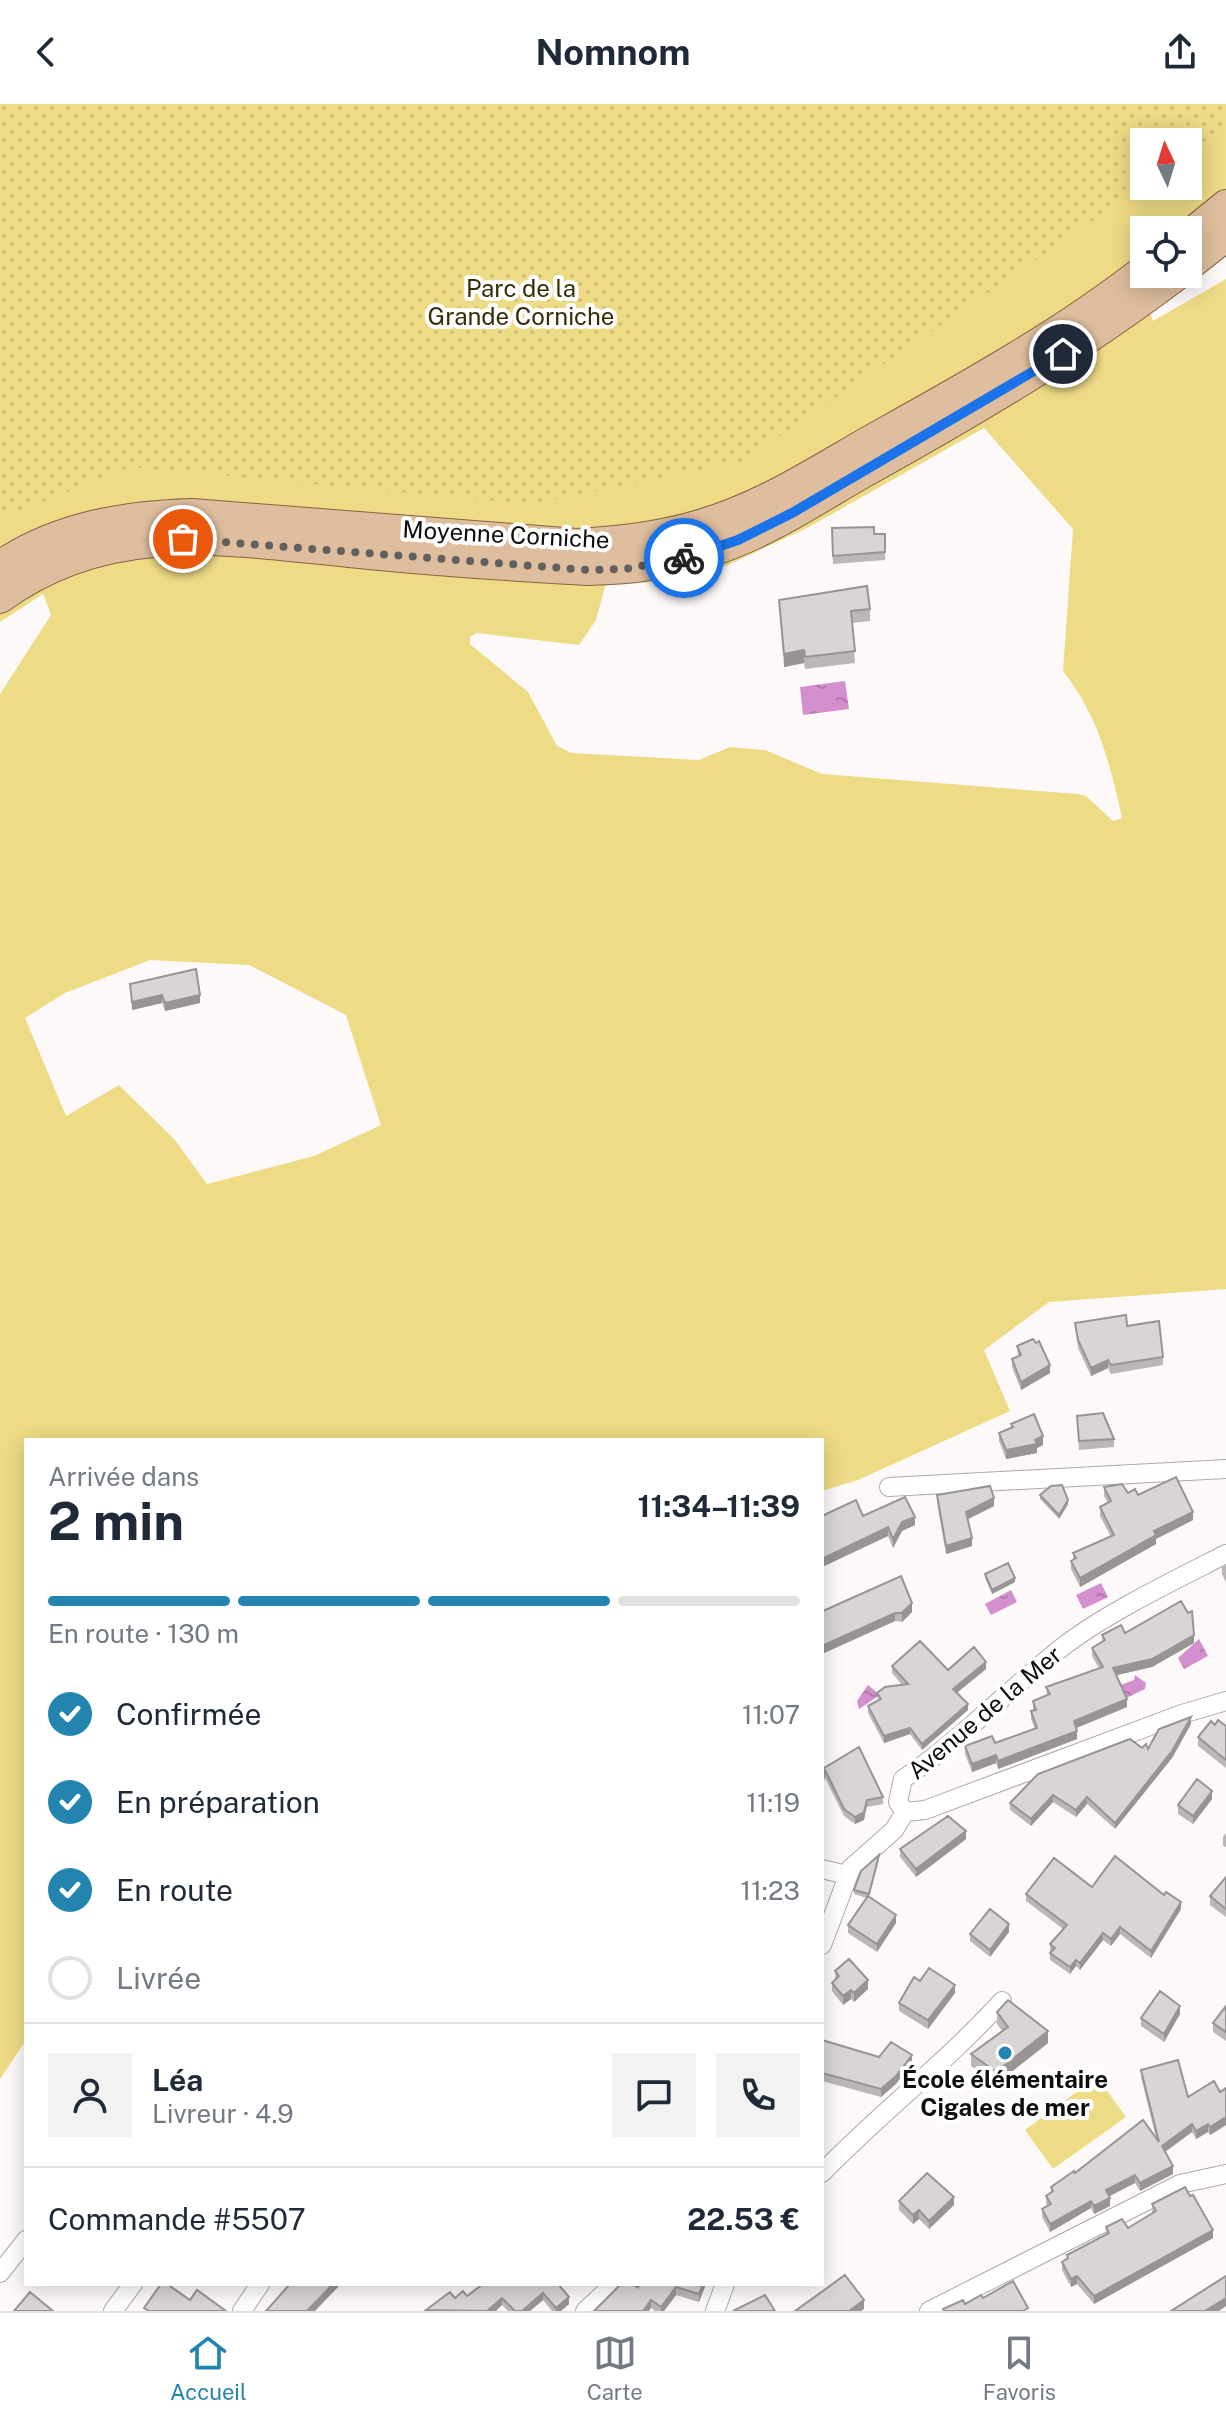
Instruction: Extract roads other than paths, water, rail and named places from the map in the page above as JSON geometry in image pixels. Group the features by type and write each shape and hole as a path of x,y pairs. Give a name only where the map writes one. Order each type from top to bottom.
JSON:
{"main road":[{"path":"1202,225 1226,205"},
{"path":"1202,255 1226,236"},
{"name":"Moyenne Corniche","path":"0,566 71,532 149,516 192,514 577,544 622,541 705,524 776,494 961,390 1100,304 1130,281"},
{"name":"Moyenne Corniche","path":"0,598 56,564 114,547 155,540 226,541 588,570 625,569 708,552 773,523 883,462 1114,323 1160,288"}],"street":[{"path":"889,1487 1226,1469"},
{"name":"Avenue de la Mer","path":"1226,1554 1175,1580 1063,1647 941,1754 903,1779 898,1802 905,1812 925,1810 1182,1714 1226,1701"},
{"path":"824,1940 849,1872 894,1830 905,1812"},
{"path":"824,1869 849,1872"},
{"path":"824,2171 873,2119 974,2032 1002,2001"},
{"path":"929,2311 1180,2184 1226,2174"},
{"path":"0,2273 24,2243"},
{"path":"113,2311 132,2286"},
{"path":"242,2311 259,2286"},
{"path":"585,2311 612,2286"},
{"path":"715,2311 724,2286"}],"water":[{"path":"845,681 849,709 803,715 800,687"},
{"path":"1101,1583 1108,1597 1083,1609 1076,1595"},
{"path":"1011,1590 1017,1602 991,1615 985,1604"},
{"path":"1199,1639 1208,1656 1184,1669 1178,1658"},
{"path":"1135,1675 1146,1683 1145,1689 1122,1700 1118,1686 1134,1680"},
{"path":"868,1685 880,1695 859,1709 857,1701"}],"place":[{"name":"École élémentaire Cigales de mer","path":"1005,2053"}],"park label":[{"name":"Parc de la Grande Corniche","path":"521,303"}]}
